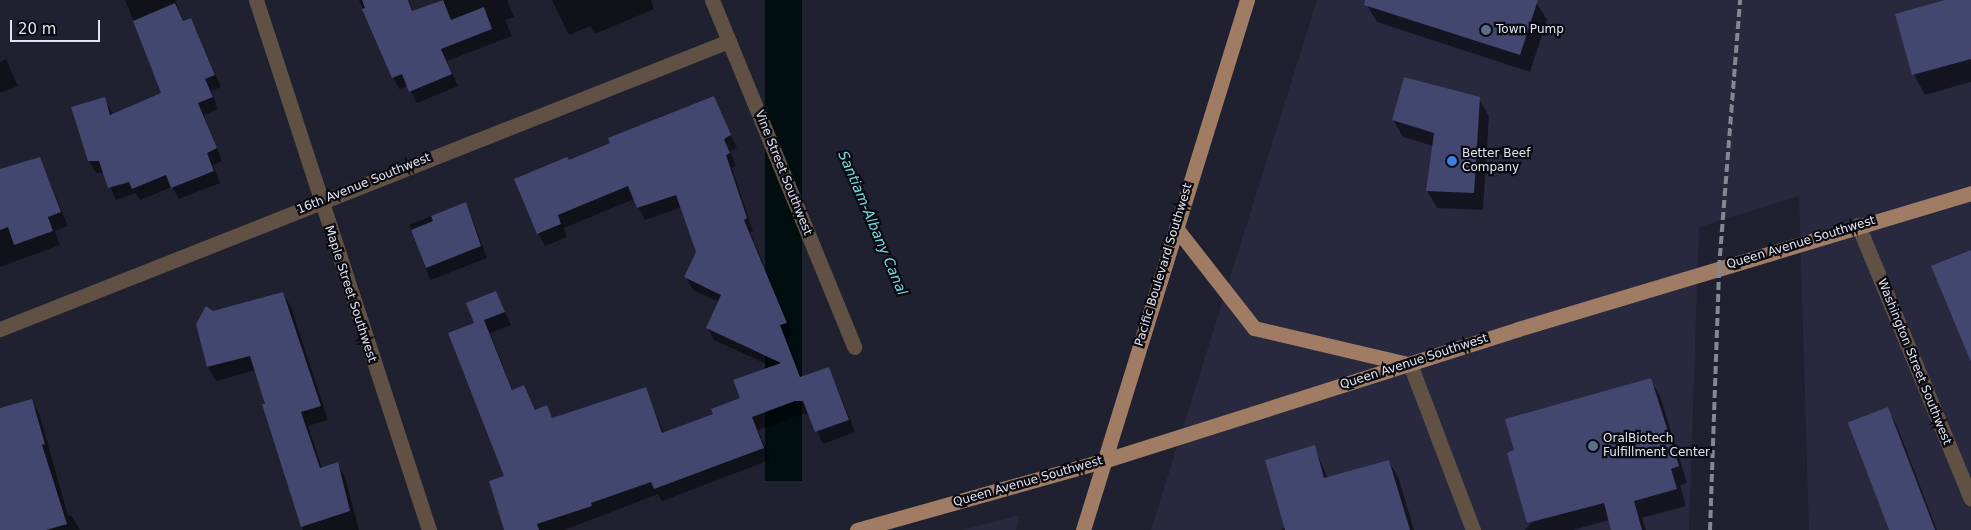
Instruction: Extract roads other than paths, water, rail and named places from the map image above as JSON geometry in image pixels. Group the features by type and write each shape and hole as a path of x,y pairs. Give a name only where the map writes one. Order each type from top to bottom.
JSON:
{"main road":[{"name":"Pacific Boulevard Southwest","path":"1083,530 1247,0"},
{"name":"Queen Avenue Southwest","path":"857,530 1103,461 1858,225 1971,192"},
{"path":"1176,228 1254,328 1410,364"}],"street":[{"name":"Maple Street Southwest","path":"256,0 319,202 429,530"},
{"name":"Vine Street Southwest","path":"712,0 854,347"},
{"name":"16th Avenue Southwest","path":"0,329 729,41"},
{"name":"Washington Street Southwest","path":"1858,225 1971,499"},
{"path":"1410,364 1473,530"}],"water":[{"path":"765,0 802,0 802,481 765,481"}],"railway":[{"path":"1710,530 1719,268 1740,0"}],"place":[{"name":"Town Pump","path":"1486,30"},
{"name":"Better Beef Company","path":"1452,161"},
{"name":"OralBiotech Fulfillment Center","path":"1593,446"}],"water label":[{"name":"Santiam-Albany Canal","path":"873,223"}]}
